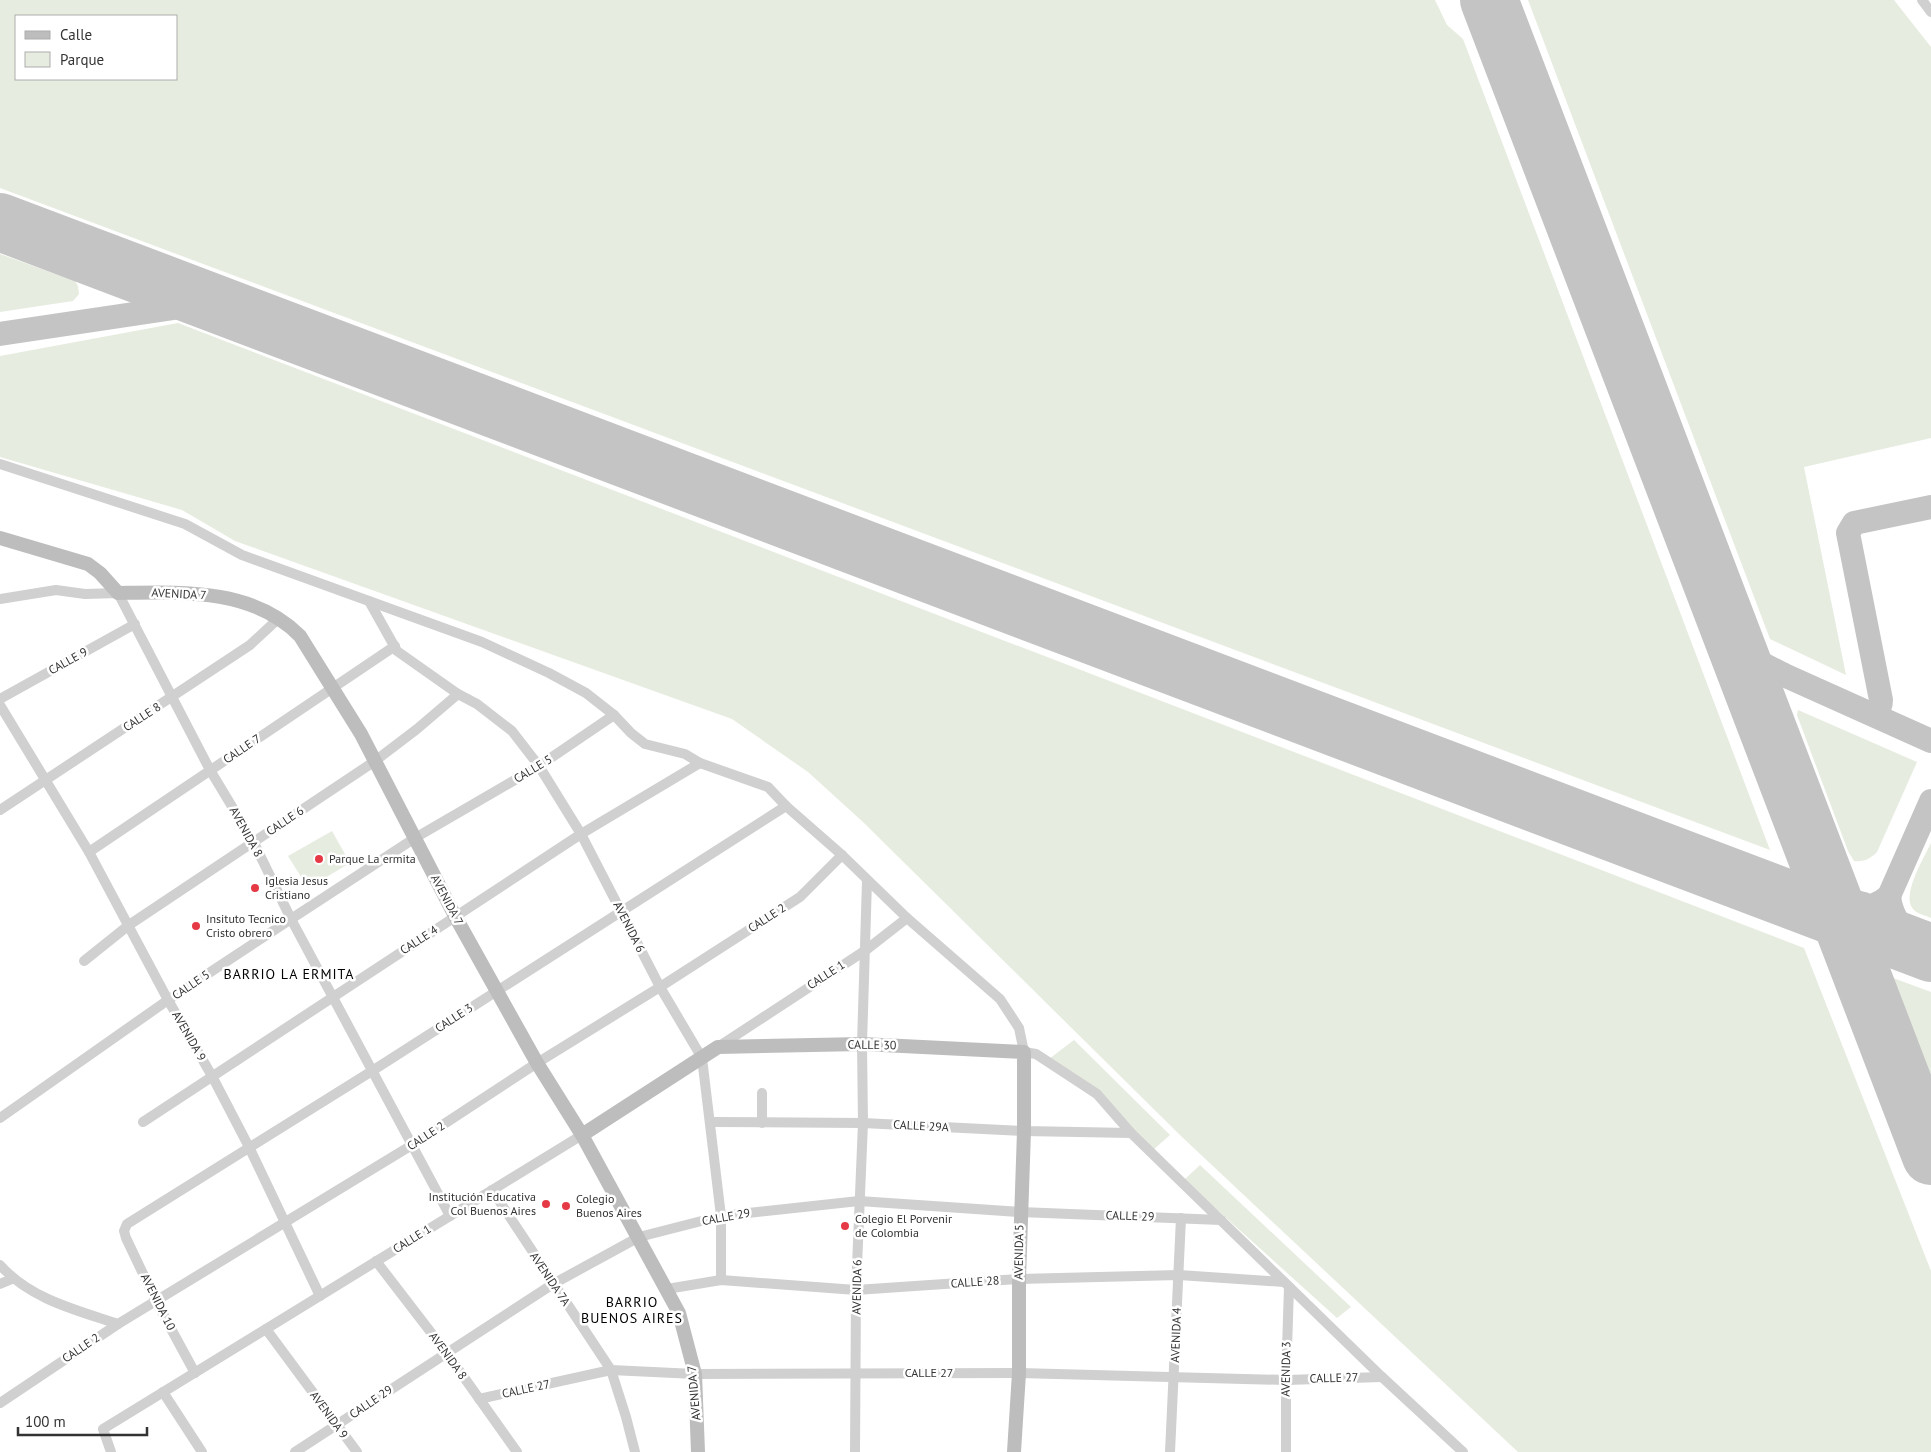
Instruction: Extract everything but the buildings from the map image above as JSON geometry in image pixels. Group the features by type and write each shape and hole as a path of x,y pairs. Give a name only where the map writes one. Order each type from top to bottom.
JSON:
{"street":[{"path":"1922,0 1931,12"},
{"path":"0,464 185,524 242,555 482,642 549,673 586,693 614,715 631,733 645,744 685,754 700,763 768,787 907,918 1000,999 1019,1028 1024,1052 1036,1054 1097,1094 1131,1133 1382,1377 1463,1452"},
{"name":"AVENIDA 8","path":"0,538 88,564 100,573 118,593 210,770 254,842 290,919 450,1216"},
{"name":"AVENIDA 7","path":"0,598 56,590 85,594 175,592 203,594 252,605 280,618 300,636 376,761 455,916 498,990 537,1063 582,1135 679,1313 695,1374 698,1452"},
{"name":"AVENIDA 6","path":"369,601 397,651 458,694 477,704 512,731 539,766 581,834 660,987 702,1058 721,1216 721,1280"},
{"name":"CALLE 8","path":"0,810 250,645 280,618"},
{"name":"CALLE 9","path":"0,699 135,624"},
{"name":"CALLE 7","path":"89,852 395,646"},
{"name":"CALLE 6","path":"84,961 129,925 376,761 458,694"},
{"name":"AVENIDA 9","path":"0,705 89,852 168,1000 212,1076 249,1146 283,1222 320,1296"},
{"name":"CALLE 5","path":"0,1118 168,1000 290,919 415,838 539,766 614,715"},
{"name":"CALLE 4","path":"143,1122 581,834 700,763"},
{"name":"CALLE 3","path":"124,1231 127,1224 786,806"},
{"name":"CALLE 2","path":"0,1403 118,1324 412,1145 537,1063 800,897 842,855"},
{"name":"AVENIDA 6","path":"855,1452 856,1290 863,1123 862,1044 867,881"},
{"name":"CALLE 1","path":"111,1452 103,1429 582,1135 866,950 907,918"},
{"path":"744,1030 749,1047"},
{"name":"CALLE 30","path":"718,1047 862,1044 1024,1052"},
{"name":"AVENIDA 5","path":"1014,1452 1019,1373 1020,1212 1024,1131 1024,1052"},
{"path":"762,1093 762,1123"},
{"name":"CALLE 29A","path":"711,1122 863,1123 1024,1131 1131,1133"},
{"name":"AVENIDA 7A","path":"492,1190 611,1370 635,1452"},
{"name":"CALLE 29","path":"295,1452 553,1284 639,1237 721,1216 859,1201 1020,1212 1221,1220"},
{"name":"AVENIDA 4","path":"1170,1452 1181,1218"},
{"name":"AVENIDA 10","path":"124,1231 156,1301 195,1372"},
{"name":"AVENIDA 8","path":"376,1261 446,1352 517,1452"},
{"path":"0,1265 12,1279 53,1302 118,1324"},
{"name":"CALLE 28","path":"667,1289 721,1280 856,1290 1019,1279 1179,1274 1287,1284"},
{"path":"0,1284 12,1279"},
{"name":"AVENIDA 3","path":"1286,1452 1287,1284"},
{"name":"AVENIDA 9","path":"266,1329 357,1452"},
{"name":"CALLE 27","path":"479,1399 611,1370 695,1374 1019,1373 1286,1380 1382,1377"},
{"path":"163,1392 202,1452"}],"green space":[{"path":"0,0 1435,0 1447,25 1463,39 1770,850 0,188"},
{"path":"1528,0 1894,0 1931,47 1931,438 1804,467 1846,675 1770,639"},
{"path":"0,254 75,281 79,294 73,301 0,312"},
{"path":"178,323 1804,948 1931,1271 1931,1452 1518,1452 1182,1137 863,822 808,772 732,719 235,541 182,510 0,457 0,356"},
{"path":"1798,710 1917,762 1877,852 1867,860 1854,861 1848,851 1797,715"},
{"name":"Parque La ermita","path":"332,831 350,863 308,888 288,856"},
{"path":"1931,843 1931,918 1913,909 1910,903 1910,895 1915,876"},
{"path":"1885,975 1931,992 1931,1090"},
{"path":"1074,1040 1170,1135 1153,1150 1097,1093 1049,1059"},
{"path":"1200,1165 1351,1307 1337,1318 1184,1180"}],"taxiway":[{"path":"0,334 214,302"},
{"path":"1867,712 1877,710 1881,700 1848,533 1854,523 1931,507"},
{"path":"1738,651 1784,675 1931,741"},
{"path":"1755,696 1765,680 1784,675"},
{"path":"1807,906 1839,910 1860,909 1870,907 1889,896 1931,801"},
{"path":"1826,882 1843,897 1864,904"},
{"path":"1889,896 1896,918 1904,931 1920,949"},
{"path":"1868,991 1863,974 1863,959 1889,896"}],"runway":[{"path":"1489,0 1931,1156"},
{"path":"0,222 1931,953"}],"place":[{"name":"Parque La ermita","path":"319,859"},
{"name":"Iglesia Jesus Cristiano","path":"255,888"},
{"name":"Insituto Tecnico Cristo obrero","path":"196,926"},
{"name":"Institución Educativa Col Buenos Aires","path":"546,1204"},
{"name":"Colegio Buenos Aires","path":"566,1206"},
{"name":"Colegio El Porvenir de Colombia","path":"845,1226"}],"district":[{"name":"BARRIO LA ERMITA","path":"289,974"},
{"name":"BARRIO BUENOS AIRES","path":"632,1310"}]}
